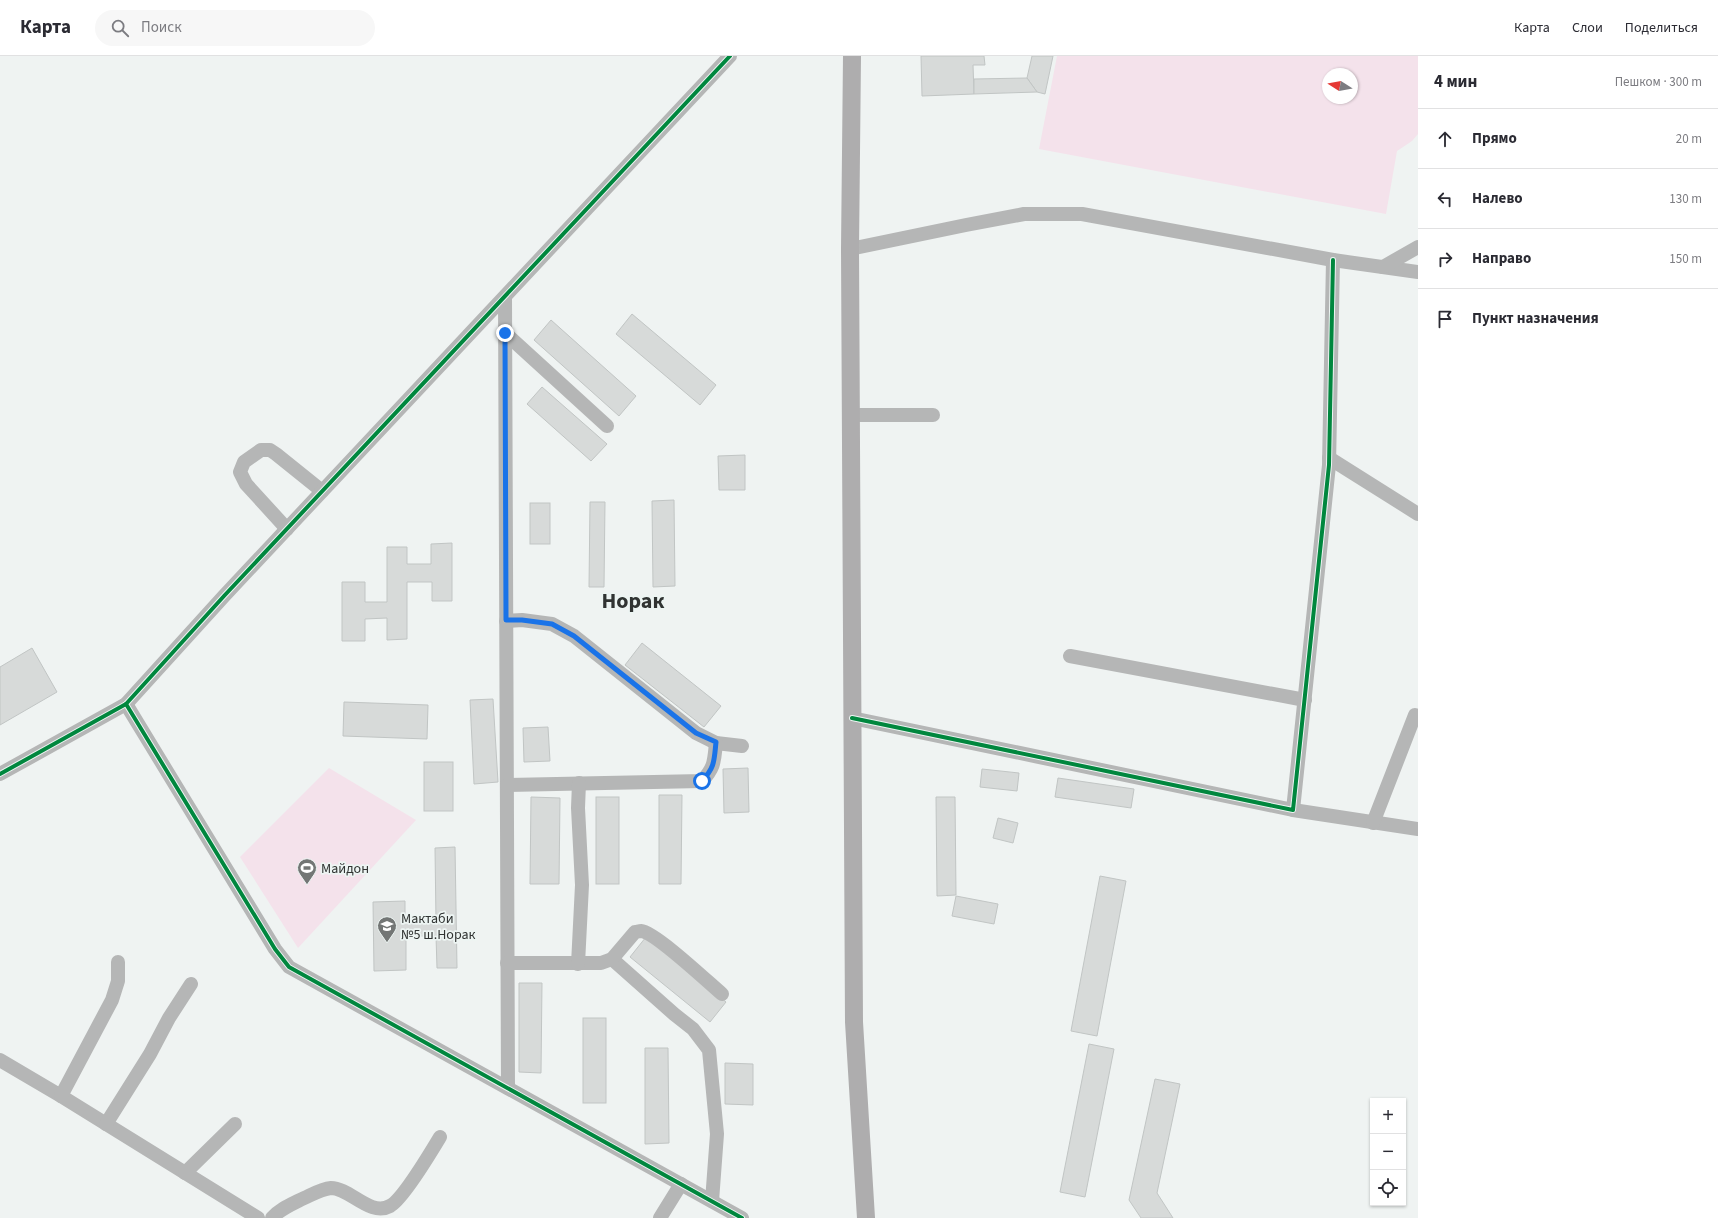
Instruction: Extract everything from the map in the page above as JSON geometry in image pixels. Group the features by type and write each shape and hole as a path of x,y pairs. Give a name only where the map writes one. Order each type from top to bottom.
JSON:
{"main road":[{"path":"852,56 850,249 854,1022 866,1218"}],"street":[{"path":"0,774 126,704 224,596 505,298 730,56"},
{"path":"850,249 1024,214 1082,214 1333,260 1418,272"},
{"path":"1383,267 1418,247"},
{"path":"1293,810 1329,458 1333,260"},
{"path":"505,298 508,1088"},
{"path":"505,333 607,426"},
{"path":"851,415 932,415"},
{"path":"287,529 246,484 240,472 244,462 261,450 270,450 322,491"},
{"path":"1329,458 1418,514"},
{"path":"506,620 522,620 552,624 574,636 696,733 716,742 742,746"},
{"path":"1070,656 1305,700"},
{"path":"126,704 275,949 289,967 742,1218"},
{"path":"1373,822 1415,715"},
{"path":"852,718 1293,810 1418,829"},
{"path":"507,785 702,781 711,771 715,760 716,742"},
{"path":"578,964 582,885 578,808 579,783"},
{"path":"507,963 601,963 612,958 635,932 641,931 649,934 679,957 722,994"},
{"path":"612,958 674,1014 693,1029 709,1050 717,1134 712,1201"},
{"path":"60,1096 112,1000 118,981 118,962"},
{"path":"106,1124 150,1054 168,1018 191,984"},
{"path":"0,1060 258,1218"},
{"path":"185,1173 234,1124"},
{"path":"272,1218 283,1208 322,1189 333,1188 367,1204 380,1208 390,1206 401,1195 440,1137"},
{"path":"660,1218 681,1184"}],"shaded area":[{"path":"1057,56 1418,56 1418,134 1412,141 1397,151 1386,214 1039,149"},
{"name":"Майдон","path":"329,768 416,820 298,948 240,857"}],"building":[{"path":"921,56 984,56 985,65 973,65 974,94 922,96"},
{"path":"1032,56 1053,56 1045,94 1037,92 1027,78"},
{"path":"1027,78 1037,92 974,94 974,79"},
{"path":"632,314 716,385 700,405 616,334"},
{"path":"551,320 636,396 619,416 534,340"},
{"path":"542,387 607,444 591,461 527,404"},
{"path":"745,455 745,490 719,490 718,456"},
{"path":"674,500 675,586 653,587 652,501"},
{"path":"590,502 605,502 604,587 589,587"},
{"path":"530,503 550,503 550,544 530,544"},
{"path":"452,543 452,601 432,601 432,582 407,582 407,639 387,640 387,618 365,619 365,641 342,641 342,582 365,582 365,602 387,602 387,547 407,547 407,564 431,564 431,544"},
{"path":"642,643 721,706 704,727 625,665"},
{"path":"32,648 57,692 0,725 0,667"},
{"path":"493,699 498,782 474,784 470,700"},
{"path":"344,702 428,705 427,739 343,736"},
{"path":"548,727 550,761 524,762 523,728"},
{"path":"424,762 453,762 453,811 424,811"},
{"path":"748,768 749,812 724,813 723,769"},
{"path":"982,769 1019,773 1017,791 980,787"},
{"path":"1058,778 1134,789 1131,808 1055,797"},
{"path":"659,795 682,795 681,884 659,884"},
{"path":"531,797 560,798 559,884 530,884"},
{"path":"596,797 619,797 619,884 596,884"},
{"path":"936,797 955,797 956,895 937,896"},
{"path":"998,818 1018,823 1013,843 993,838"},
{"path":"455,847 457,968 437,968 436,936 406,936 406,970 374,971 373,902 405,901 405,921 436,921 435,848"},
{"path":"1100,876 1126,881 1097,1036 1071,1031"},
{"path":"956,896 998,904 994,924 952,916"},
{"path":"646,937 726,1002 710,1022 630,957"},
{"path":"519,983 542,983 541,1073 519,1072"},
{"path":"583,1018 606,1018 606,1103 583,1103"},
{"path":"1089,1044 1114,1049 1085,1197 1060,1192"},
{"path":"645,1048 668,1048 669,1143 645,1144"},
{"path":"725,1063 753,1064 753,1105 725,1104"},
{"path":"1155,1079 1180,1084 1157,1193 1173,1218 1141,1218 1129,1200"}],"cycle path":[{"path":"0,774 126,704 224,596 730,56"},
{"path":"852,718 1293,810 1329,465 1333,260"},
{"path":"126,704 275,949 289,967 742,1218"}],"place":[{"name":"Майдон","path":"307,885"},
{"name":"Мактаби №5 ш.Норак","path":"387,943"}],"district":[{"name":"Норак","path":"633,600"}],"route":[{"path":"505,333 506,620 522,620 552,624 574,636 696,733 716,742 715,760 711,771 702,781"}]}
